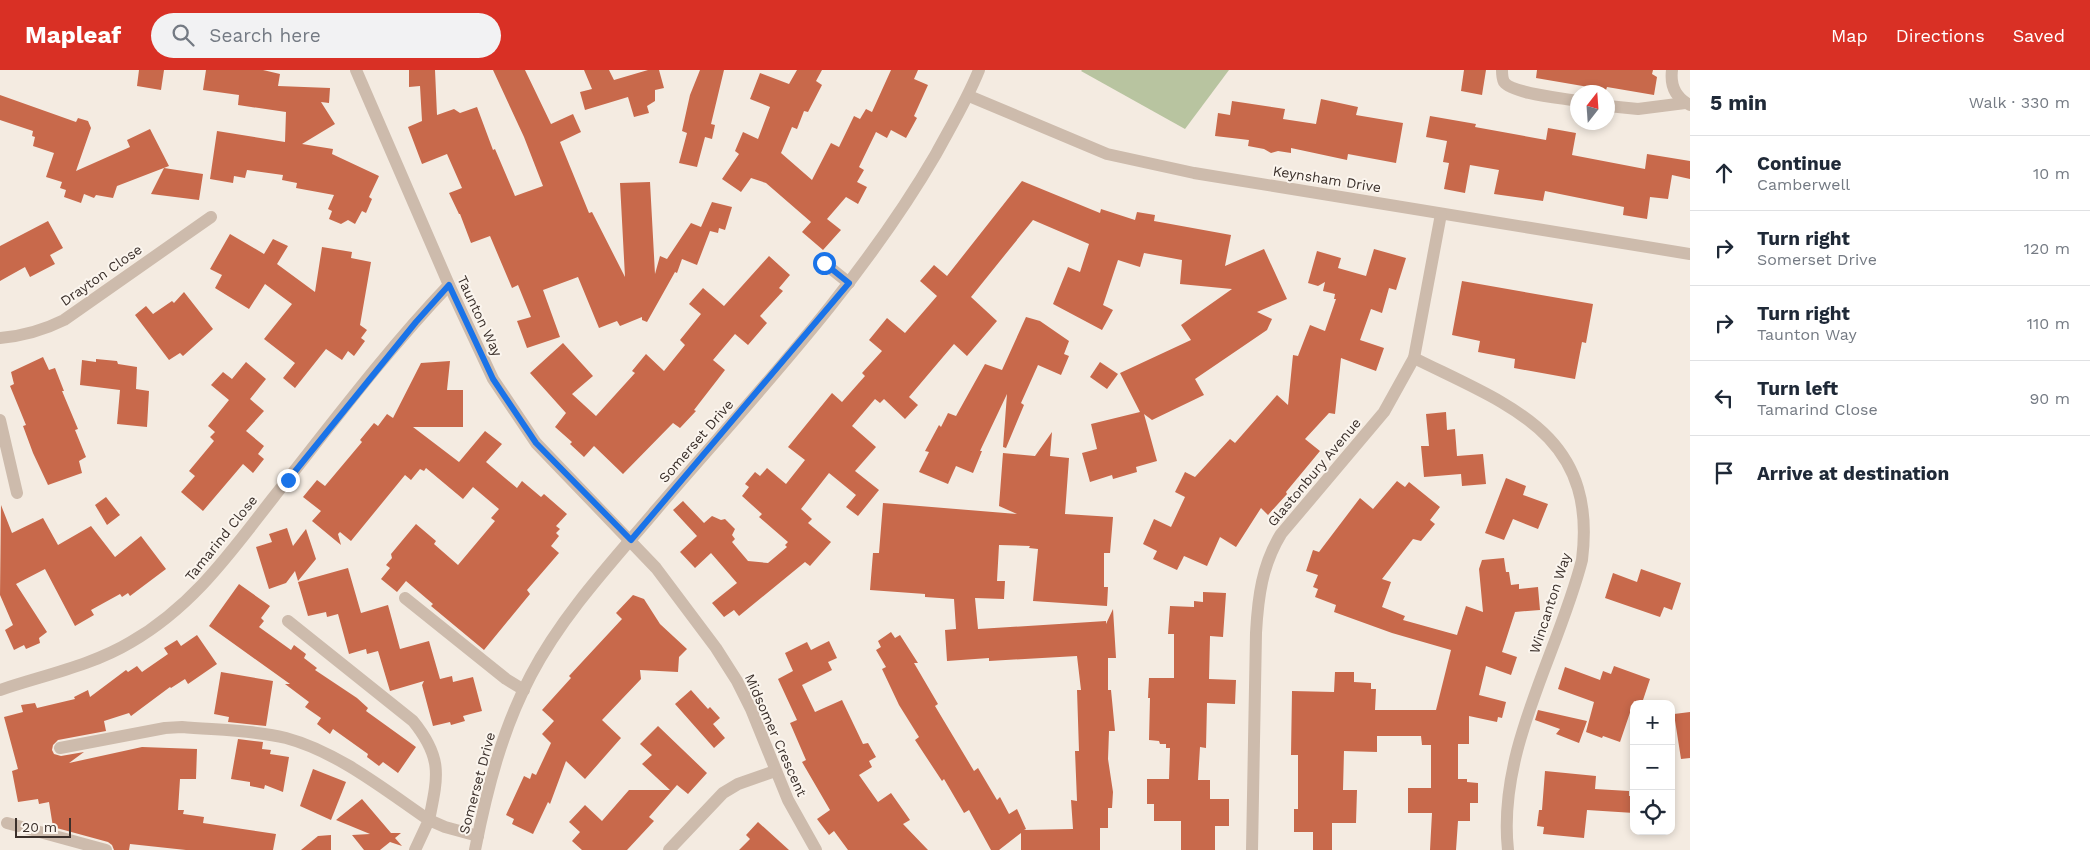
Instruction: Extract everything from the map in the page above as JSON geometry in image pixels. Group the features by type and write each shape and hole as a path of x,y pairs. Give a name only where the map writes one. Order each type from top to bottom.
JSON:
{"street":[{"name":"Taunton Way","path":"356,70 449,285 493,379 536,443 631,540"},
{"name":"Somerset Drive","path":"475,850 490,779 501,744 524,690 564,620 849,283 868,258 925,172 969,96 979,70"},
{"path":"1502,70 1502,79 1510,86 1524,92 1570,100"},
{"path":"1672,70 1673,87 1677,96 1688,104"},
{"name":"Keynsham Drive","path":"969,96 1081,144 1116,156 1194,173 1690,254"},
{"path":"1615,107 1638,109 1688,104"},
{"name":"Glastonbury Avenue","path":"1252,850 1256,633 1258,599 1265,567 1281,534 1384,412 1414,358 1440,214"},
{"name":"Drayton Close","path":"0,338 31,333 48,328 64,320 211,217"},
{"path":"824,263 849,283"},
{"name":"Tamarind Close","path":"0,690 110,654 131,642 183,606 236,545 416,322 449,285"},
{"name":"Wincanton Way","path":"1414,358 1500,401 1533,422 1546,433 1571,468 1578,484 1582,502 1585,538 1582,560 1521,741 1511,785 1508,816 1508,850"},
{"path":"0,420 17,493"},
{"name":"Midsomer Crescent","path":"631,540 672,589 732,674 754,717 775,771 797,818 816,850"},
{"path":"405,598 506,679 524,690"},
{"path":"288,621 413,721 424,735 435,759 436,781 429,820 415,850"},
{"path":"60,748 166,728 182,727 284,738 303,744 343,763 429,820 445,827 478,836"},
{"path":"668,850 723,793 747,780 775,771"},
{"path":"7,823 106,850"}],"green space":[{"path":"1082,70 1229,70 1185,129"}],"building":[{"path":"139,70 164,70 161,90 137,86"},
{"path":"206,70 263,70 280,74 278,86 330,88 329,103 321,102 335,124 302,144 333,149 332,154 379,176 369,197 372,199 366,213 362,211 355,224 348,220 341,224 329,219 332,211 328,209 334,195 296,188 297,183 282,180 283,175 247,170 245,178 234,176 233,183 210,179 217,131 285,142 286,112 238,105 239,95 203,90"},
{"path":"409,70 435,70 437,115 454,109 460,113 477,107 493,150 495,149 515,196 543,186 524,137 493,70 525,70 551,124 573,114 581,132 560,142 589,213 592,212 625,277 620,183 650,182 655,274 660,256 667,259 691,223 701,227 712,202 732,207 725,230 719,228 718,233 710,231 697,265 682,259 677,273 675,272 647,322 642,320 642,317 620,326 617,321 599,328 578,277 543,290 560,337 527,348 517,321 531,317 518,285 512,288 490,236 471,243 460,214 449,193 462,188 447,154 422,164 408,127 422,121 420,86 409,87"},
{"path":"584,70 609,70 614,80 648,70 659,70 664,88 655,90 655,101 647,106 649,113 634,117 628,97 585,110 580,92 592,89"},
{"path":"700,70 724,70 711,124 715,125 712,139 705,137 697,167 679,163 687,133 682,131 690,95"},
{"path":"797,70 822,70 816,81 822,85 808,112 804,111 797,129 792,127 781,153 812,180 831,143 839,147 854,116 860,119 866,109 872,112 891,70 918,70 914,79 928,85 914,116 917,118 906,138 891,130 887,138 876,132 859,167 864,170 857,182 867,187 858,204 846,197 827,219 841,230 823,250 802,232 811,222 766,183 751,178 741,192 722,179 739,154 735,151 743,132 758,139 770,107 750,99 760,73 789,84"},
{"path":"1464,70 1486,70 1482,95 1461,91"},
{"path":"1537,70 1653,70 1652,74 1657,77 1654,95 1615,88 1615,85 1577,85 1536,78"},
{"path":"0,95 76,122 78,118 88,121 91,128 76,171 130,147 127,140 150,129 169,166 117,186 113,198 96,195 94,198 84,194 81,203 64,197 66,190 60,188 62,182 46,177 54,153 33,146 35,137 32,136 33,131 0,120"},
{"path":"1321,99 1358,107 1356,115 1403,123 1396,163 1348,154 1347,160 1291,148 1291,153 1278,151 1271,153 1264,149 1248,146 1249,140 1215,136 1218,113 1230,115 1232,101 1285,109 1283,119 1316,124"},
{"path":"1430,116 1476,124 1475,127 1546,140 1548,128 1576,133 1572,155 1645,169 1647,154 1690,161 1690,179 1672,175 1668,199 1650,197 1647,219 1623,215 1624,207 1545,191 1543,201 1494,194 1499,170 1470,165 1465,193 1444,189 1449,163 1443,162 1447,141 1426,137"},
{"path":"164,168 203,174 199,200 151,194"},
{"path":"1022,181 1100,213 1101,209 1135,220 1137,212 1155,215 1154,221 1231,235 1225,266 1264,249 1287,299 1257,312 1272,319 1267,330 1195,379 1204,395 1152,420 1144,414 1157,461 1136,467 1137,472 1113,479 1112,475 1090,482 1082,453 1097,449 1091,424 1140,412 1120,373 1191,340 1181,325 1232,289 1180,284 1182,260 1144,253 1140,267 1118,260 1103,305 1113,310 1102,330 1053,304 1068,267 1080,272 1089,244 1033,220 971,297 997,321 967,356 954,344 909,397 918,405 905,419 884,399 880,403 875,399 852,426 876,447 855,471 879,490 858,516 846,507 856,495 829,473 801,509 812,519 808,523 831,542 810,566 805,562 739,616 734,610 724,617 712,603 737,583 711,553 695,568 680,552 697,536 673,510 683,501 704,523 712,516 721,520 725,519 735,529 732,535 735,539 732,542 748,561 768,563 787,547 785,545 788,542 759,517 762,514 742,496 749,487 745,484 755,472 760,476 767,468 786,484 805,460 788,447 832,393 842,402 865,376 862,373 882,351 869,340 887,318 905,333 937,296 920,281 934,265 947,276"},
{"path":"48,221 63,248 50,255 55,264 30,277 25,267 0,281 0,246"},
{"path":"230,234 264,254 273,239 288,246 277,264 315,292 322,247 352,252 351,258 371,262 360,325 367,330 361,338 365,341 354,356 348,351 342,360 326,349 295,388 283,378 295,363 264,339 292,304 265,284 249,309 215,288 222,275 210,269"},
{"path":"1374,249 1406,258 1396,290 1389,288 1382,313 1371,309 1360,340 1384,348 1376,371 1341,358 1335,414 1329,413 1305,439 1320,451 1286,492 1287,494 1268,515 1261,508 1236,547 1220,537 1207,566 1184,556 1177,570 1153,559 1157,551 1143,544 1154,519 1171,527 1185,497 1175,492 1185,472 1195,477 1230,439 1235,443 1277,395 1288,405 1293,355 1298,356 1310,325 1325,331 1336,299 1334,299 1335,294 1323,291 1325,282 1318,286 1308,283 1317,251 1341,258 1338,268 1366,276"},
{"path":"769,256 790,275 779,288 783,291 760,316 767,323 748,345 735,334 713,360 725,370 694,410 696,411 680,428 673,423 623,474 594,446 584,457 570,444 572,442 555,427 566,413 530,373 563,343 593,376 572,394 596,416 635,373 632,371 646,354 664,371 685,345 680,340 701,314 689,304 703,288 724,306"},
{"path":"1462,281 1593,304 1586,343 1582,342 1575,379 1514,368 1515,359 1478,352 1480,341 1452,335"},
{"path":"184,292 213,329 183,356 180,353 169,360 135,315 146,306 153,314 172,301 174,303"},
{"path":"1026,317 1040,321 1069,341 1064,354 1069,356 1061,375 1038,365 1021,403 1024,405 1006,448 1003,447 1007,394 980,451 982,451 973,473 956,466 948,484 919,472 929,452 925,451 939,425 941,427 948,413 956,416 985,364 1002,370"},
{"path":"43,357 49,370 55,368 64,391 62,391 78,429 75,430 86,457 79,461 82,473 48,485 33,453 23,426 26,425 10,386 14,384 11,372"},
{"path":"96,359 117,361 118,364 137,367 136,389 149,391 147,427 117,424 120,390 80,385 82,360 96,362"},
{"path":"450,361 447,390 463,390 463,427 413,427 459,462 485,431 502,444 486,462 517,488 522,481 541,497 544,494 567,514 556,526 560,529 556,533 559,536 551,546 559,553 527,590 530,594 484,650 431,606 433,604 406,581 397,592 381,579 390,568 386,565 392,558 391,554 416,524 436,541 434,544 458,565 495,521 491,518 499,509 473,487 463,499 426,468 424,471 420,469 411,480 405,475 351,541 340,532 338,534 341,545 312,521 321,511 303,497 317,480 325,486 362,442 360,440 374,423 378,426 387,414 393,418 421,363"},
{"path":"246,362 266,379 250,399 264,411 246,431 264,446 258,454 264,459 253,473 243,464 203,511 181,492 195,476 189,471 214,441 210,437 215,432 208,426 229,400 211,385 223,372 232,379"},
{"path":"1100,362 1118,374 1107,389 1090,377"},
{"path":"1446,412 1447,430 1455,429 1457,456 1483,454 1486,484 1462,486 1461,474 1424,477 1421,446 1429,446 1426,414"},
{"path":"1052,432 1050,456 1069,458 1065,514 1113,517 1110,553 1104,553 1104,587 1108,587 1107,606 1033,601 1038,549 1029,548 1030,546 999,545 997,581 1005,581 1004,599 975,598 978,629 1106,621 1106,624 1113,609 1116,658 1108,658 1108,690 1111,690 1115,731 1109,731 1108,759 1113,792 1112,808 1108,808 1108,828 1100,828 1100,850 1021,850 1021,833 999,850 991,850 969,810 964,813 944,779 942,781 915,740 919,737 899,705 882,669 886,667 876,650 881,647 878,641 891,632 895,638 900,635 918,663 914,663 938,704 935,706 974,771 978,768 997,800 1000,797 1009,814 1017,809 1026,829 1024,830 1073,829 1071,800 1077,801 1075,751 1079,751 1077,690 1081,690 1077,656 989,661 989,658 947,661 945,630 956,629 954,599 925,597 925,594 870,590 873,553 879,553 883,503 1017,514 999,506 1003,453 1035,456"},
{"path":"1506,478 1526,486 1523,495 1548,504 1538,529 1513,519 1504,540 1485,533"},
{"path":"1397,481 1405,487 1409,482 1440,507 1430,520 1435,524 1421,541 1413,539 1382,579 1391,582 1382,607 1405,616 1403,620 1457,635 1466,606 1483,612 1479,569 1482,560 1504,558 1506,572 1509,572 1511,585 1519,584 1519,589 1538,587 1540,610 1515,612 1502,652 1517,657 1511,675 1486,666 1479,695 1506,702 1502,718 1498,717 1497,722 1469,716 1469,744 1458,744 1458,779 1467,779 1467,782 1478,783 1478,803 1470,803 1470,821 1458,821 1456,850 1430,850 1432,813 1408,813 1408,788 1431,788 1431,745 1422,745 1421,736 1377,736 1377,752 1344,751 1343,790 1357,790 1356,823 1332,823 1332,850 1313,850 1313,832 1294,832 1294,809 1298,809 1298,755 1291,755 1292,691 1334,692 1335,672 1354,672 1354,682 1371,683 1371,689 1376,689 1375,710 1436,710 1451,650 1392,633 1334,612 1336,605 1315,597 1318,589 1313,587 1318,575 1306,571 1313,550 1319,552 1360,498 1373,509"},
{"path":"106,497 120,515 107,525 95,505"},
{"path":"1,505 12,533 43,518 58,545 91,526 115,557 141,536 166,569 130,596 128,593 122,597 120,594 91,610 94,615 75,626 45,569 16,584 47,632 39,638 40,643 26,649 24,645 14,650 5,630 13,625 0,595"},
{"path":"287,528 293,546 306,529 316,559 298,581 295,571 286,583 269,589 256,547 272,542 269,534"},
{"path":"348,568 361,613 388,605 400,649 429,641 440,679 452,676 453,682 473,677 482,711 463,716 465,721 451,725 450,722 433,726 422,685 424,681 390,691 378,651 367,654 366,649 349,654 338,614 327,617 326,612 308,616 298,582"},
{"path":"1641,569 1681,583 1672,610 1664,607 1660,617 1605,598 1613,573 1637,582"},
{"path":"239,584 270,606 261,618 264,621 259,627 291,650 294,645 306,654 304,658 317,668 315,670 357,698 368,708 366,711 416,747 398,773 383,762 379,766 367,757 368,754 333,729 330,734 317,724 321,718 305,707 309,702 285,684 290,684 209,626"},
{"path":"1203,592 1226,593 1223,637 1210,636 1209,679 1236,680 1235,704 1207,703 1206,748 1200,747 1198,780 1210,780 1210,799 1229,799 1229,826 1215,826 1215,850 1181,850 1181,821 1154,821 1154,804 1147,804 1147,779 1169,779 1170,748 1166,748 1166,744 1160,744 1159,741 1149,740 1149,678 1174,678 1174,634 1168,634 1170,606 1194,607 1194,601 1203,602"},
{"path":"633,595 644,599 660,624 687,649 679,657 678,672 640,670 641,679 602,720 621,738 585,779 566,761 550,804 548,802 533,834 512,824 514,819 506,815 524,776 530,779 532,773 536,775 551,743 542,734 554,721 542,710 571,678 569,676 622,619 616,613"},
{"path":"197,635 217,664 188,684 185,679 170,687 131,716 129,713 104,721 106,731 58,740 53,745 52,750 54,754 61,756 84,752 69,763 142,747 197,749 196,779 180,779 178,810 184,810 183,814 204,817 203,823 276,834 273,850 186,850 130,844 129,850 114,850 108,842 53,827 49,802 39,804 38,799 18,802 12,771 18,769 4,717 23,712 21,705 35,703 37,708 75,699 74,697 88,690 90,697 126,670 128,672 137,666 142,672 168,654 164,648 177,640 181,646"},
{"path":"829,641 837,658 828,662 832,670 802,685 815,712 842,700 863,744 868,743 876,757 869,761 872,767 859,775 878,802 891,793 910,820 903,824 928,850 848,850 834,831 829,835 817,819 830,810 802,762 806,760 790,723 797,720 778,679 793,671 785,653 807,642 811,650"},
{"path":"1614,666 1650,679 1643,700 1630,700 1630,713 1620,742 1586,732 1594,702 1558,689 1565,667 1600,680 1603,671 1611,674"},
{"path":"221,672 273,681 266,726 228,722 229,717 214,714"},
{"path":"691,690 708,709 710,707 720,718 713,724 725,738 714,748 675,704"},
{"path":"1538,710 1587,721 1579,743 1556,734 1560,729 1535,720"},
{"path":"1690,712 1690,758 1681,759 1675,714"},
{"path":"658,726 707,773 688,794 677,785 649,817 654,821 627,850 582,850 572,841 580,832 569,822 585,805 602,821 629,790 670,790 642,764 652,755 640,744"},
{"path":"238,739 263,742 262,749 271,750 270,754 289,757 283,792 265,785 264,789 250,786 250,782 231,779"},
{"path":"313,769 346,782 331,820 300,806"},
{"path":"1545,771 1596,776 1595,789 1629,791 1630,796 1630,813 1587,810 1584,838 1543,834 1544,827 1537,826 1539,810 1542,810"},
{"path":"362,799 391,833 401,833 395,838 402,846 390,842 380,850 364,850 352,835 370,834 336,820"},
{"path":"758,822 789,850 739,850 750,839 746,835"},
{"path":"331,835 331,850 301,850 318,836"}],"route":[{"path":"288,480 416,322 449,285 493,379 536,443 631,540 849,283 824,263"}]}
